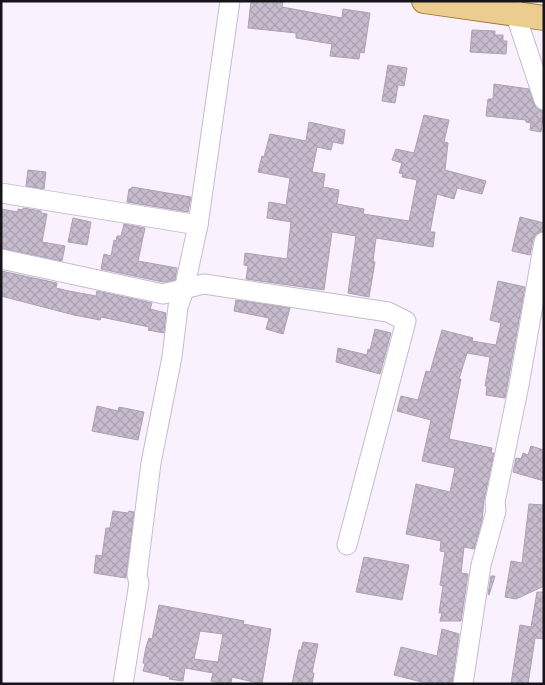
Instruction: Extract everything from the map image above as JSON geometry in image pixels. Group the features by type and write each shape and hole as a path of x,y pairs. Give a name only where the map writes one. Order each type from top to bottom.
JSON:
{"main road":[{"path":"424,1 513,7 544,18"}],"street":[{"path":"123,684 139,583 137,575 151,463 172,357 178,307 184,290 198,225 230,1"},
{"path":"513,7 544,100"},
{"path":"1,193 198,225"},
{"path":"463,684 481,565 496,511 495,502 541,276 544,242"},
{"path":"1,259 163,294 204,284 388,312 406,321 347,545"}],"building":[{"path":"251,1 283,1 282,7 342,18 343,9 370,13 364,53 360,52 359,59 330,56 332,44 296,38 296,33 248,28"},
{"path":"472,30 495,31 495,35 503,35 503,41 507,41 506,54 470,52"},
{"path":"388,65 407,68 404,86 398,85 395,103 382,101"},
{"path":"494,84 529,89 536,108 544,111 541,132 530,130 531,123 526,122 526,120 486,116 488,99 493,99"},
{"path":"424,115 449,120 444,142 448,143 445,170 486,181 482,194 457,188 454,199 437,194 430,232 435,232 433,247 376,238 373,261 375,262 369,297 348,293 356,236 332,232 324,290 246,279 248,266 244,265 245,253 287,259 291,222 267,218 269,202 286,205 290,178 258,172 270,134 306,141 309,122 345,130 343,144 333,142 331,150 317,147 312,172 325,174 323,187 339,190 337,204 364,209 363,214 409,221 417,180 402,177 403,174 399,173 402,163 392,160 396,149 414,153"},
{"path":"28,170 46,172 44,189 26,186"},
{"path":"132,187 191,197 188,212 127,202 129,189"},
{"path":"23,208 47,214 42,242 65,246 62,261 1,248 1,209 18,212 18,209 23,210"},
{"path":"520,217 544,223 544,231 536,234 533,240 530,255 512,251"},
{"path":"73,218 91,222 87,245 68,242"},
{"path":"124,224 145,228 138,261 177,268 175,280 163,282 101,269 104,254 111,256 114,240 116,241 117,236 121,236"},
{"path":"1,271 57,283 56,288 69,291 96,296 97,291 152,303 150,309 166,313 164,333 148,330 149,327 101,317 100,320 74,315 1,296"},
{"path":"498,281 525,287 505,398 486,395 487,386 485,386 490,357 467,353 459,379 461,379 449,439 492,448 491,453 494,453 484,500 482,521 474,549 464,547 461,573 468,574 461,621 440,621 442,613 439,613 443,586 440,585 445,552 440,551 441,541 406,534 416,484 450,492 455,468 422,461 431,420 397,411 401,396 418,400 426,371 430,372 442,330 473,338 472,341 496,345 501,323 490,320"},
{"path":"236,300 290,308 283,334 266,329 269,318 234,311"},
{"path":"375,329 391,333 380,374 336,362 338,348 367,355"},
{"path":"97,406 118,411 119,407 144,412 138,440 92,431"},
{"path":"531,446 544,450 544,481 513,472 516,458 521,459 523,453 528,455"},
{"path":"529,504 544,505 544,586 516,599 505,597 511,561 522,563"},
{"path":"113,511 134,512 126,578 94,573 96,555 102,556 106,528 110,528"},
{"path":"364,557 409,565 402,600 356,592"},
{"path":"491,576 495,576 489,595 488,594"},
{"path":"537,592 544,592 544,639 535,638 528,684 511,684 520,625 531,627"},
{"path":"159,605 244,621 243,624 271,629 262,684 232,677 231,684 222,684 211,681 213,673 185,668 183,681 143,671 146,647 149,638 152,639","holes":["200,631 223,634 218,662 194,659"]},
{"path":"442,629 459,634 452,684 430,684 394,675 401,647 437,656"},
{"path":"303,642 318,644 312,673 314,673 312,684 292,684 299,650 301,650"}]}
